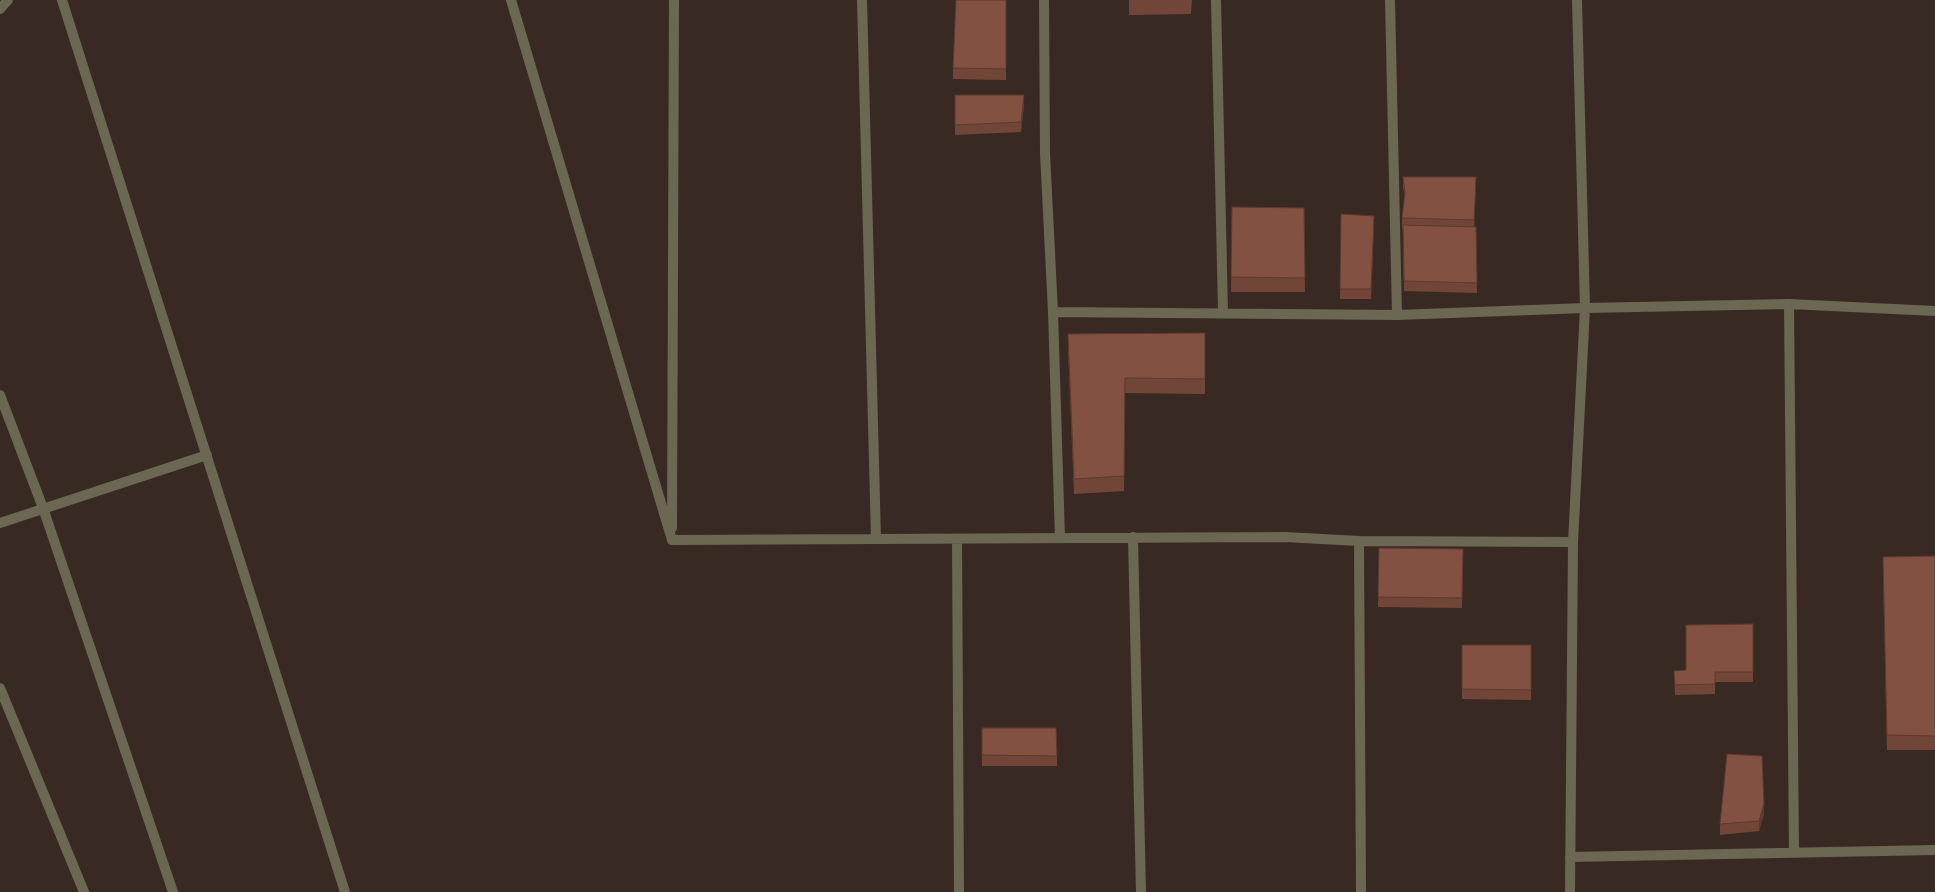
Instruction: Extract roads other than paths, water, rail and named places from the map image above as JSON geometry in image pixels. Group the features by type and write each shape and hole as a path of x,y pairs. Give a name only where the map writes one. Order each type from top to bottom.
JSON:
{"street":[{"path":"0,9 8,0"},
{"path":"62,0 345,892"},
{"path":"511,0 672,540"},
{"path":"672,540 674,0"},
{"path":"862,0 876,539"},
{"path":"1044,0 1045,153 1053,312 1060,538"},
{"path":"1216,0 1223,312"},
{"path":"1390,0 1397,315"},
{"path":"1570,892 1573,542 1585,308 1577,0"},
{"path":"1053,312 1223,312 1397,315 1585,308 1789,304 1935,311"},
{"path":"1789,304 1794,853"},
{"path":"0,395 44,508 173,892"},
{"path":"0,523 207,455"},
{"path":"672,540 1285,536 1359,541 1573,542"},
{"path":"1133,537 1141,892"},
{"path":"957,538 959,892"},
{"path":"1359,541 1361,892"},
{"path":"0,688 84,892"},
{"path":"1570,857 1935,850"}]}
